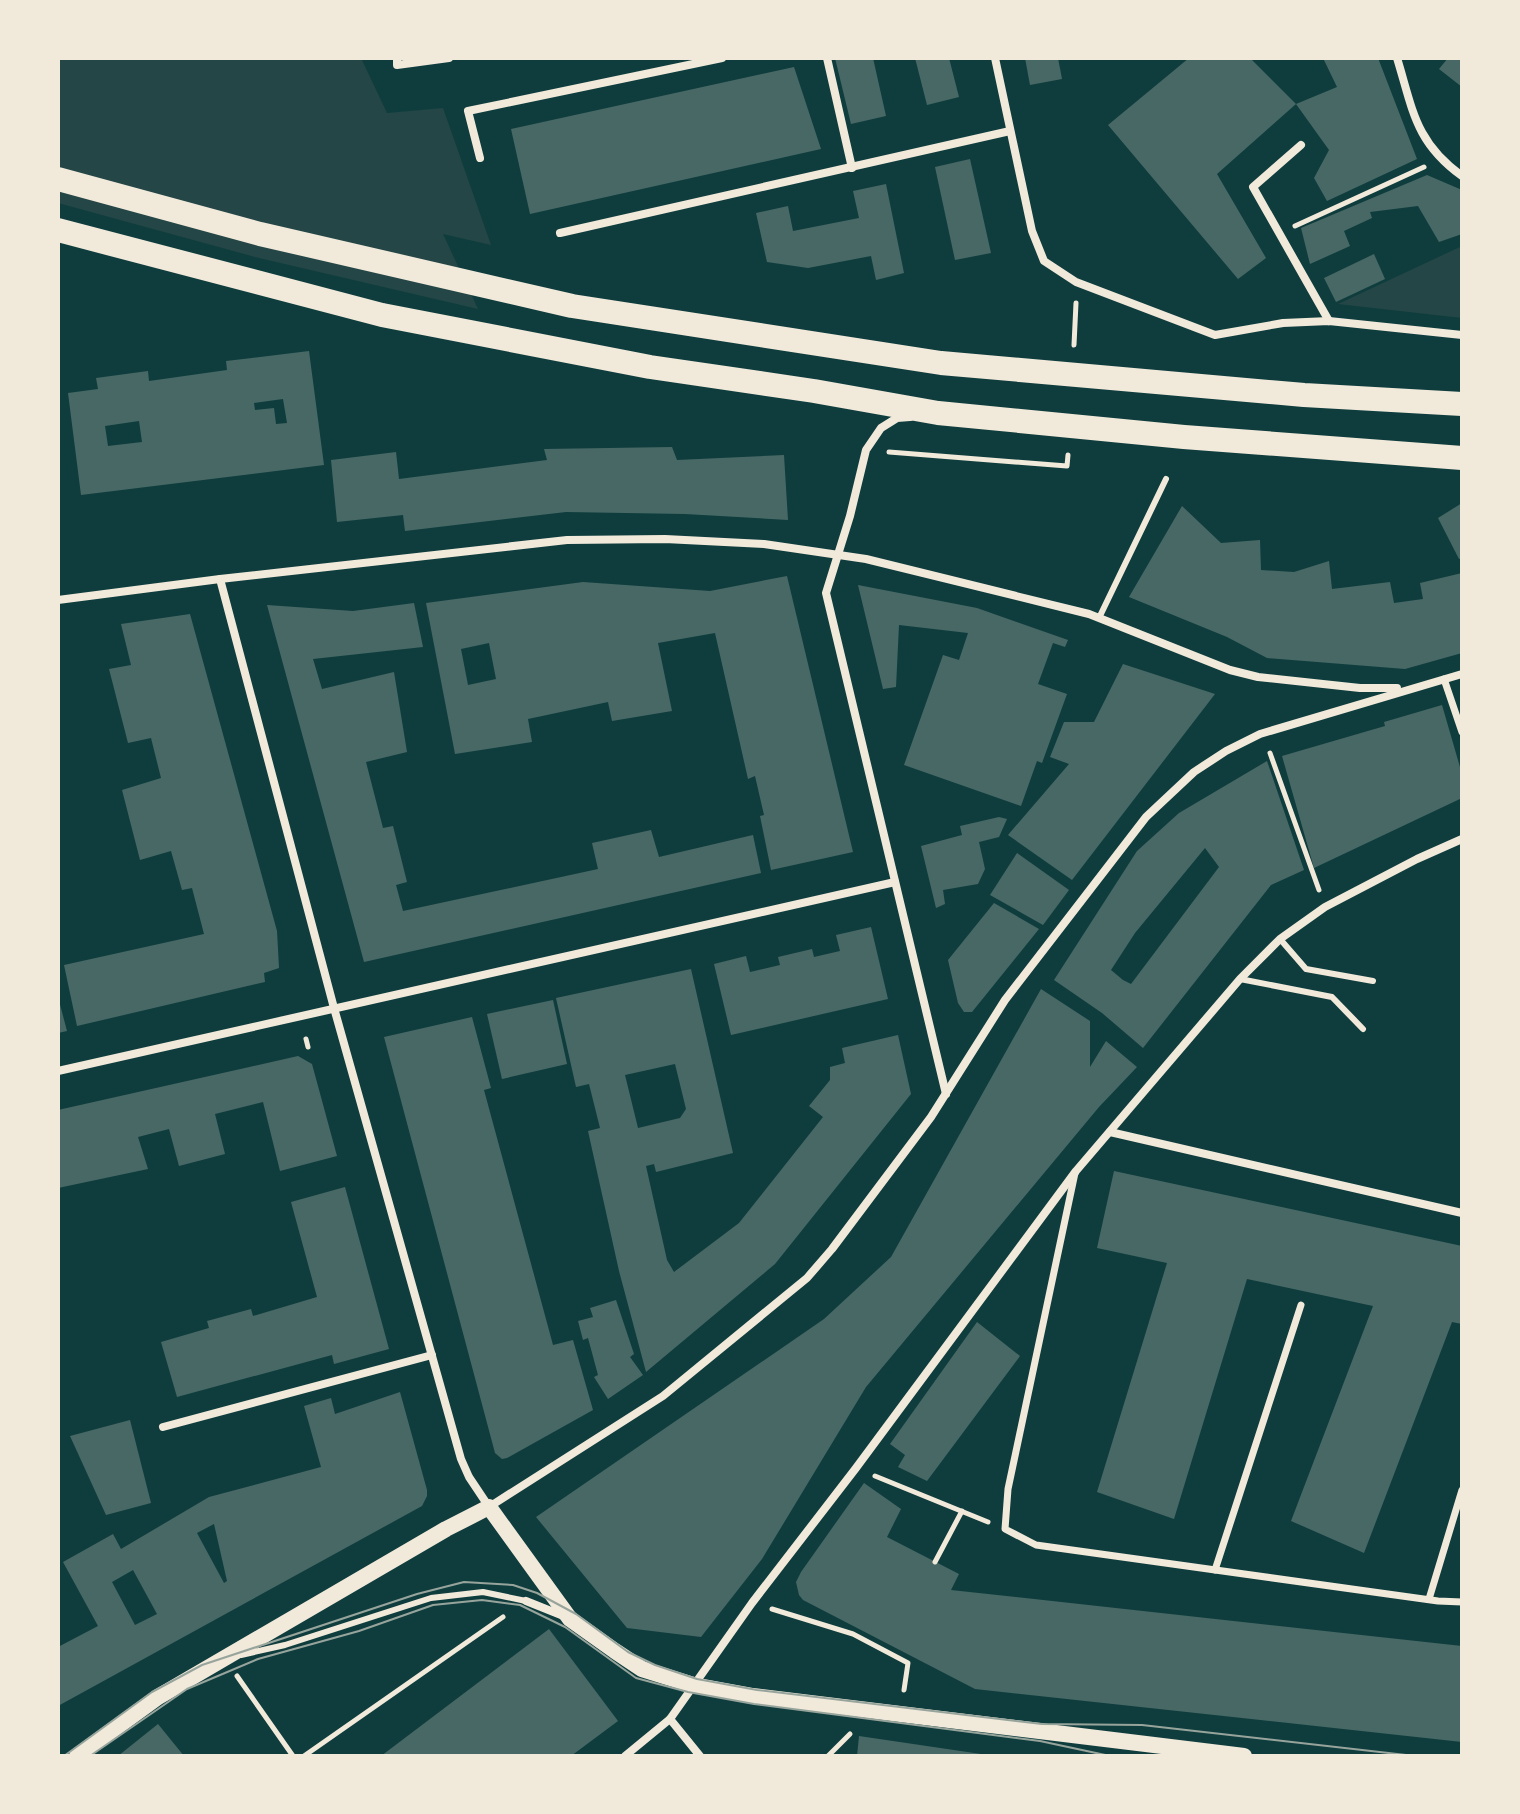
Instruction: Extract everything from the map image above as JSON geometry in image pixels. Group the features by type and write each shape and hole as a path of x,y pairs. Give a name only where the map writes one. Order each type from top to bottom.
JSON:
{"highway":[{"path":"58,179 260,234 572,306 941,363 1304,395 1462,404"},
{"path":"58,230 382,315 650,367 938,413 1184,437 1462,458"}],"main road":[{"path":"77,1756 158,1697 489,1507 570,1619 642,1669 693,1685 753,1696 1244,1756"}],"street":[{"path":"397,58 397,65 449,58"},
{"path":"480,158 468,111 722,58"},
{"path":"827,58 852,168"},
{"path":"995,58 1032,231 1044,261 1076,282 1215,335 1283,323 1329,321 1462,335"},
{"path":"1397,58 1420,133 1440,160 1462,176"},
{"path":"560,233 1010,131"},
{"path":"1301,145 1253,187 1329,321"},
{"path":"938,413 897,418 881,428 866,450 826,593 946,1094"},
{"path":"58,600 567,540 665,539 764,544 838,553 923,571 1099,618 1230,670 1258,677 1378,690 1421,685"},
{"path":"220,579 334,1008 461,1459 489,1507 663,1396 807,1278 832,1249 946,1094 1005,1000 1146,817 1194,772 1226,751 1263,733 1462,674"},
{"path":"1444,679 1462,732"},
{"path":"625,1756 670,1719 752,1603 1076,1171 1240,979 1280,939 1325,907 1462,839"},
{"path":"58,1071 895,882"},
{"path":"1110,1132 1462,1213"},
{"path":"1076,1171 1008,1489 1005,1529 1036,1545 1462,1602"},
{"path":"1215,1570 1301,1305"},
{"path":"163,1427 432,1355"},
{"path":"1429,1599 1462,1490"},
{"path":"526,1601 570,1619"},
{"path":"670,1719 700,1756"}],"lane":[{"path":"1099,618 1166,479"},
{"path":"1280,939 1306,969 1373,981"},
{"path":"1240,979 1332,997 1363,1029"},
{"path":"225,1659 285,1645 431,1598 483,1592 526,1601"}],"path":[{"path":"1279,233 1440,160"},
{"path":"866,450 1067,466"},
{"path":"1263,733 1325,907"},
{"path":"306,1039 308,1047"},
{"path":"856,1468 1005,1529"},
{"path":"935,1562 962,1511"},
{"path":"304,1756 526,1601"},
{"path":"752,1603 853,1634 908,1663 901,1714"},
{"path":"887,1652 890,1645"},
{"path":"225,1659 293,1756"},
{"path":"828,1756 853,1731 860,1732"}],"shaded area":[{"path":"58,58 361,58 387,113 443,108 491,245 443,234 478,309 259,258 58,203"},
{"path":"1462,246 1462,318 1338,304"}],"building":[{"path":"835,58 873,58 886,116 851,124"},
{"path":"915,58 949,58 959,97 927,105"},
{"path":"1025,58 1058,58 1062,79 1030,85"},
{"path":"1189,58 1250,58 1296,104 1217,174 1266,258 1238,279 1108,125"},
{"path":"1323,58 1378,58 1417,159 1327,201 1314,178 1329,150 1296,104 1337,87"},
{"path":"1448,58 1462,58 1462,87 1439,69"},
{"path":"794,67 821,149 530,214 511,129"},
{"path":"970,159 991,253 955,260 935,167"},
{"path":"1427,175 1462,190 1462,234 1439,242 1418,206 1370,212 1372,218 1344,231 1350,246 1310,264 1301,228"},
{"path":"886,184 904,273 876,280 871,256 808,268 767,262 756,213 788,206 793,231 859,218 853,191"},
{"path":"1374,254 1385,279 1336,302 1324,278"},
{"path":"309,351 324,465 81,495 68,393 98,389 96,378 148,371 149,381 227,370 226,361","holes":["283,399 287,423 276,424 274,408 255,410 254,403","139,421 142,442 108,446 105,426"]},
{"path":"672,447 677,460 784,455 788,520 566,512 405,531 403,515 337,522 331,460 396,452 399,479 547,460 544,449"},
{"path":"1462,503 1462,558 1459,559 1438,518"},
{"path":"1182,506 1221,543 1260,540 1261,570 1294,572 1329,561 1332,589 1390,582 1394,603 1423,599 1420,583 1462,573 1462,653 1405,669 1267,658 1227,637 1129,597"},
{"path":"787,576 853,852 771,870 755,776 748,779 715,633 658,643 672,711 612,721 608,702 528,719 532,742 455,754 426,603 583,582 710,591","holes":["489,643 496,679 468,685 461,649"]},
{"path":"858,585 977,608 1068,640 1065,647 1053,643 1038,684 1067,694 1042,763 1037,761 1021,806 904,765 943,655 959,660 968,633 899,625 896,687 883,689"},
{"path":"414,603 423,647 313,659 322,689 394,672 407,752 366,762 383,828 393,826 407,882 396,885 403,911 598,869 592,843 651,830 659,857 753,835 761,873 364,962 267,605 353,611"},
{"path":"190,614 277,931 279,968 264,973 265,982 77,1026 64,965 204,934 192,888 182,890 171,851 140,860 122,790 161,778 151,738 128,743 109,669 131,665 121,624"},
{"path":"1123,664 1215,694 1072,880 1008,835 1069,764 1050,757 1064,722 1094,722"},
{"path":"1442,705 1462,774 1462,798 1314,868 1282,756 1385,726 1384,722"},
{"path":"1267,761 1304,870 1271,885 1143,1048 1102,1013 1054,980 1137,851 1179,813","holes":["1205,848 1219,867 1131,984 1111,970 1135,933"]},
{"path":"999,817 1007,819 999,837 979,842 985,869 978,884 943,890 945,904 936,908 921,846 962,835 960,826"},
{"path":"1017,853 1069,890 1043,925 990,895"},
{"path":"994,903 1039,929 972,1012 964,1012 958,1003 948,960"},
{"path":"871,927 888,999 731,1035 714,964 746,956 750,972 780,965 778,957 812,949 814,957 840,951 836,935"},
{"path":"691,969 733,1153 656,1172 654,1164 646,1166 667,1260 674,1272 739,1223 823,1117 809,1106 830,1080 830,1067 845,1063 842,1048 898,1035 911,1094 775,1264 646,1372 619,1271 588,1131 600,1128 589,1084 576,1087 556,998","holes":["675,1064 686,1109 680,1118 638,1128 625,1075"]},
{"path":"1041,989 1090,1021 1090,1067 1106,1041 1137,1067 1099,1107 866,1387 762,1559 701,1637 627,1628 536,1517 824,1319 891,1257"},
{"path":"58,997 67,1031 58,1033"},
{"path":"553,1000 567,1064 502,1079 487,1014"},
{"path":"472,1017 491,1088 484,1090 553,1345 573,1340 593,1410 502,1459 495,1453 384,1037"},
{"path":"298,1056 312,1064 337,1156 280,1171 263,1102 215,1114 225,1154 179,1166 169,1129 138,1137 148,1169 58,1188 58,1110"},
{"path":"1114,1171 1462,1246 1462,1324 1452,1322 1364,1553 1291,1521 1373,1306 1247,1279 1174,1519 1097,1492 1167,1263 1097,1248"},
{"path":"345,1187 389,1349 334,1364 332,1355 177,1397 161,1342 209,1328 207,1321 251,1309 253,1316 317,1297 291,1202"},
{"path":"616,1300 634,1354 630,1357 643,1375 608,1399 594,1377 598,1375 588,1338 583,1340 578,1321 593,1317 590,1308"},
{"path":"977,1322 1020,1356 927,1481 898,1467 905,1455 890,1444"},
{"path":"400,1392 427,1490 422,1506 58,1706 58,1647 98,1626 63,1562 113,1534 121,1549 209,1497 321,1467 304,1406 331,1398 335,1414","holes":["214,1524 227,1581 224,1583 197,1533","133,1570 157,1614 135,1625 112,1582"]},
{"path":"130,1420 151,1503 106,1515 70,1436"},
{"path":"864,1483 901,1509 887,1537 959,1574 951,1590 1462,1646 1462,1742 975,1689 803,1600 799,1595 796,1582 801,1572"},
{"path":"549,1629 618,1721 571,1756 381,1756"},
{"path":"158,1724 184,1756 118,1756"},
{"path":"859,1736 981,1754 981,1756 857,1756"}],"tram line":[{"path":"64,1756 152,1692 202,1665 417,1594 464,1582 513,1585 537,1593 576,1614 628,1652 655,1665 697,1679 757,1690 1042,1724 1142,1725 1415,1756"},
{"path":"90,1756 187,1689 258,1659 359,1631 433,1605 482,1600 520,1605 565,1627 636,1678 688,1692 754,1704 1040,1741 1110,1756"}]}
